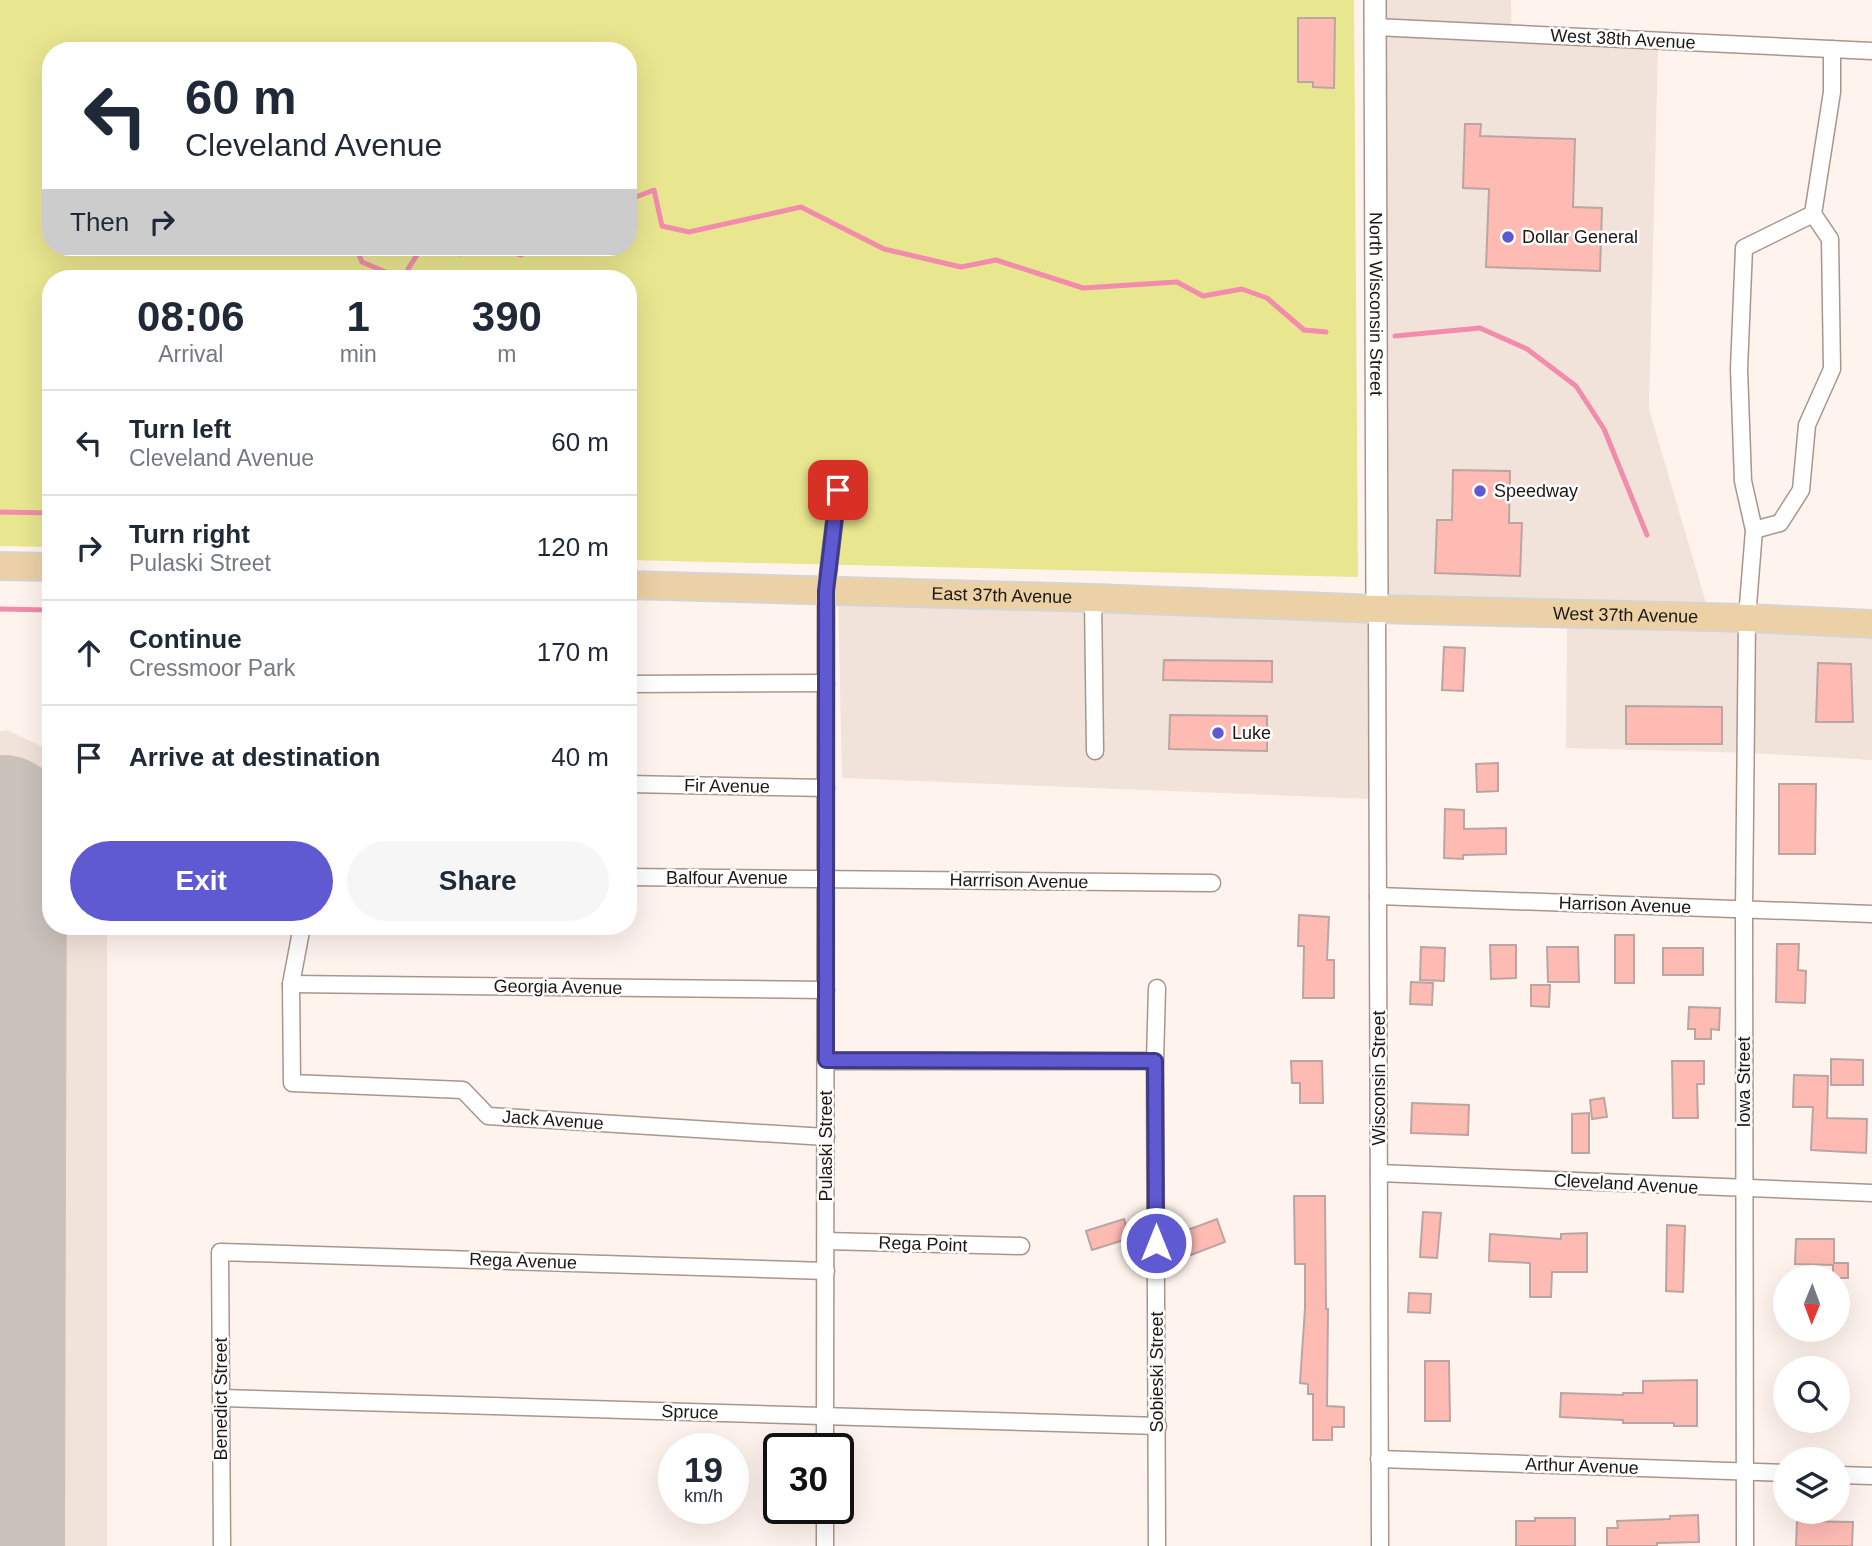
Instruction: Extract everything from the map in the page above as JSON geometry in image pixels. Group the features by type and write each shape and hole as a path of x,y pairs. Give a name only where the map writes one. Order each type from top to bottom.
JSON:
{"main road":[{"path":"0,566 42,567"},
{"name":"East 37th Avenue","path":"637,585 1093,598 1377,610"},
{"name":"West 37th Avenue","path":"1377,610 1747,618 1872,624"}],"street":[{"name":"North Wisconsin Street","path":"1375,0 1377,610"},
{"name":"West 38th Avenue","path":"1375,27 1872,51"},
{"path":"1754,530 1780,523 1801,490 1807,425 1832,369 1830,239 1813,214 1832,92 1832,49"},
{"name":"Iowa Street","path":"1745,1546 1744,909 1747,618 1754,530 1743,481 1739,369 1744,248 1813,214"},
{"name":"Pulaski Street","path":"825,1433 826,591 838,490"},
{"path":"1093,598 1095,751"},
{"name":"Wisconsin Street","path":"1377,610 1380,1546"},
{"path":"637,684 826,683"},
{"name":"Fir Avenue","path":"637,784 826,788"},
{"name":"Balfour Avenue","path":"637,877 826,878"},
{"name":"Harrrison Avenue","path":"826,878 1212,883"},
{"name":"Harrison Avenue","path":"1378,896 1872,914"},
{"path":"291,984 300,935"},
{"name":"Georgia Avenue","path":"291,984 826,990"},
{"name":"Jack Avenue","path":"291,984 292,1083 463,1090 488,1116 825,1137"},
{"name":"Sobieski Street","path":"1157,988 1157,1546"},
{"path":"826,1060 1155,1061"},
{"name":"Cleveland Avenue","path":"1379,1174 1872,1193"},
{"name":"Rega Point","path":"826,1241 1021,1246"},
{"name":"Rega Avenue","path":"220,1252 825,1271"},
{"name":"Benedict Street","path":"220,1252 222,1546"},
{"name":"Spruce","path":"222,1398 1158,1426"},
{"name":"Arthur Avenue","path":"1379,1459 1773,1473"},
{"path":"1850,1475 1872,1476"},
{"path":"825,1524 825,1546"}],"shaded area":[{"path":"0,0 1354,0 1358,577 637,560 637,270 42,270 42,547 0,546"},
{"path":"1380,0 1511,0 1512,42 1658,50 1649,409 1707,606 1384,603"},
{"path":"838,596 1371,615 1372,799 842,778"},
{"path":"1567,620 1872,629 1872,760 1751,753 1566,748"},
{"path":"7,730 42,747 42,935 107,935 107,1546 0,1546 0,731"}],"building":[{"path":"1298,18 1335,18 1334,88 1313,87 1313,82 1298,82"},
{"path":"1465,124 1481,124 1480,136 1575,139 1573,207 1602,208 1600,271 1486,267 1489,189 1463,188"},
{"path":"1453,470 1510,471 1509,523 1522,523 1520,576 1435,573 1437,520 1452,520"},
{"path":"1444,647 1465,648 1463,691 1442,690"},
{"name":"Luke","path":"1164,660 1272,661 1272,682 1163,680"},
{"path":"1818,663 1851,664 1853,722 1816,722"},
{"path":"1626,706 1722,707 1722,744 1626,744"},
{"name":"Luke","path":"1170,715 1267,716 1267,751 1169,749"},
{"path":"1498,763 1498,791 1477,792 1476,764"},
{"path":"1779,784 1816,784 1815,854 1779,854"},
{"path":"1445,809 1464,810 1464,829 1506,828 1506,854 1463,855 1463,859 1444,858"},
{"path":"1299,915 1329,917 1327,960 1334,960 1334,998 1303,998 1304,946 1298,946"},
{"path":"1615,935 1634,935 1634,983 1615,983"},
{"path":"1777,944 1799,944 1798,970 1806,971 1805,1003 1776,1002"},
{"path":"1490,945 1516,945 1516,978 1491,979"},
{"path":"1421,947 1445,948 1444,981 1420,980"},
{"path":"1547,947 1578,947 1579,982 1548,982"},
{"path":"1663,948 1703,948 1703,975 1663,975"},
{"path":"1411,982 1433,983 1432,1005 1410,1004"},
{"path":"1531,985 1550,985 1549,1007 1531,1006"},
{"path":"1689,1007 1720,1008 1719,1030 1711,1029 1711,1039 1695,1039 1695,1029 1688,1029"},
{"path":"1831,1059 1863,1060 1863,1085 1831,1085"},
{"path":"1291,1061 1322,1061 1323,1103 1300,1103 1300,1083 1292,1083"},
{"path":"1672,1061 1704,1061 1704,1084 1697,1084 1698,1118 1673,1118"},
{"path":"1794,1075 1828,1076 1827,1118 1867,1119 1866,1153 1811,1150 1813,1107 1793,1107"},
{"path":"1604,1098 1607,1117 1592,1119 1590,1100"},
{"path":"1412,1103 1469,1105 1468,1135 1411,1133"},
{"path":"1589,1113 1589,1153 1572,1153 1572,1114"},
{"path":"1294,1196 1325,1196 1327,1406 1344,1407 1344,1427 1332,1427 1332,1440 1313,1440 1313,1394 1308,1394 1308,1384 1300,1383 1305,1264 1295,1264"},
{"path":"1423,1212 1441,1213 1437,1258 1420,1257"},
{"path":"1124,1219 1130,1238 1092,1250 1086,1231"},
{"path":"1217,1219 1225,1242 1191,1255 1182,1232"},
{"path":"1667,1225 1685,1226 1683,1292 1666,1291"},
{"path":"1587,1233 1587,1272 1552,1272 1551,1297 1530,1297 1530,1263 1489,1261 1490,1234 1561,1239 1561,1234"},
{"path":"1796,1239 1834,1239 1834,1263 1848,1265 1833,1265 1795,1264"},
{"path":"1409,1293 1431,1294 1430,1313 1408,1312"},
{"path":"1425,1361 1449,1361 1450,1421 1425,1421"},
{"path":"1697,1380 1697,1426 1560,1417 1561,1393 1623,1395 1643,1393 1643,1381"},
{"path":"1698,1515 1699,1542 1657,1543 1657,1546 1607,1546 1607,1528 1618,1528 1617,1521"},
{"path":"1535,1518 1575,1518 1575,1546 1516,1546 1516,1521 1535,1521"},
{"path":"1853,1522 1852,1546 1796,1546 1797,1524"}],"waterway":[{"path":"637,197 654,190 662,226 689,232 801,207 884,249 961,267 996,260 1083,288 1177,282 1203,296 1242,289 1267,298 1304,330 1326,332"},
{"path":"359,256 362,262 381,270"},
{"path":"408,270 416,256"},
{"path":"1395,336 1480,328 1527,349 1576,386 1604,429 1647,535"},
{"path":"0,512 42,513"},
{"path":"0,609 42,610"}],"runway":[{"path":"1,1546 3,819"}],"place":[{"name":"Dollar General","path":"1508,237"},
{"name":"Speedway","path":"1480,491"},
{"name":"Luke","path":"1218,733"}],"route":[{"path":"838,490 826,591 826,1060 1155,1061 1156,1243"}]}
